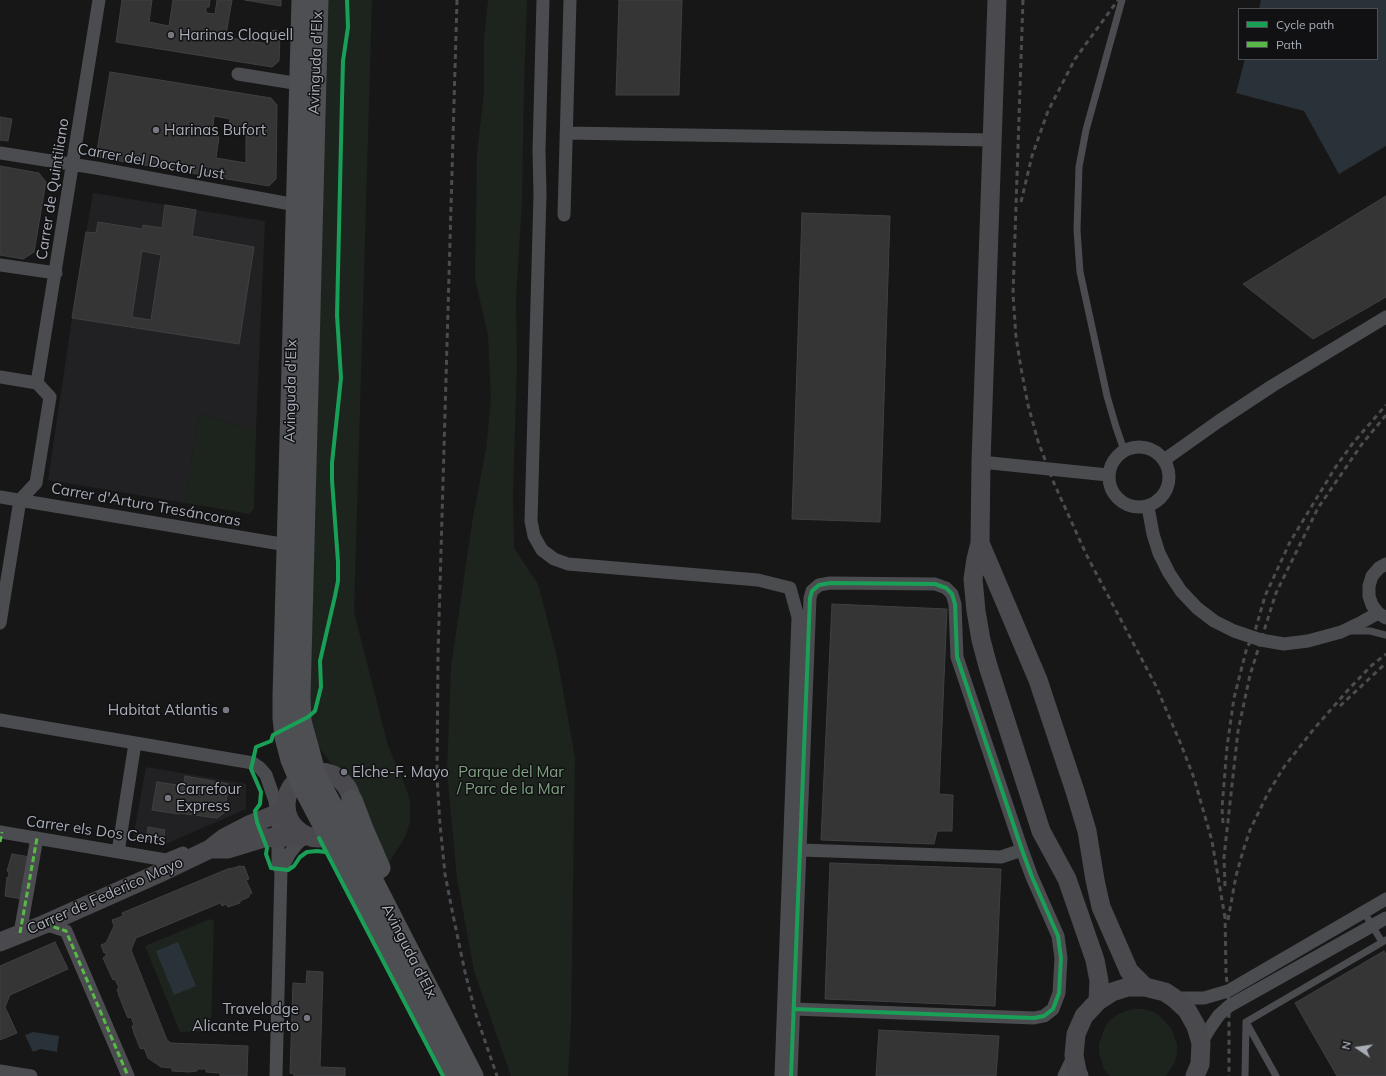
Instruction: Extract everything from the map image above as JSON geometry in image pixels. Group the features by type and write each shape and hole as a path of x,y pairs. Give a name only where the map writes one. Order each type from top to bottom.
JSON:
{"main road":[{"name":"Avinguda d'Elx","path":"302,0 283,718 285,737 291,760 307,776 337,832 455,1076"},
{"name":"Avinguda d'Elx","path":"307,776 300,698 318,0"},
{"path":"352,800 380,869 428,966 455,1041"},
{"name":"Avinguda d'Elx","path":"337,832 369,873 473,1076"}],"street":[{"name":"Carrer de Quintiliano","path":"38,383 99,0"},
{"path":"543,0 538,151 540,194 531,521 534,536 542,550 554,559 568,564 758,580 790,588 798,616 781,1076"},
{"path":"564,215 570,0"},
{"path":"997,0 981,462 980,543 973,579 976,611 982,646 1041,831 1067,879 1095,960 1099,981 1098,1001"},
{"path":"238,74 300,84"},
{"path":"566,133 993,140"},
{"name":"Carrer del Doctor Just","path":"0,153 73,164 296,205"},
{"path":"0,265 56,274"},
{"path":"1164,460 1272,386 1386,317"},
{"path":"0,377 38,383 50,397 36,483 20,500 0,623"},
{"path":"1133,447 1146,448 1158,454 1164,460 1168,469 1169,478 1167,488 1160,499 1148,507 1138,508 1128,506 1120,502 1113,494 1109,485 1108,475 1116,456 1124,450 1133,447"},
{"path":"981,462 1108,475"},
{"name":"Carrer d'Arturo Tresáncoras","path":"0,497 287,545"},
{"path":"1148,507 1153,534 1159,553 1169,573 1181,591 1197,608 1214,621 1253,638 1284,644 1308,641 1341,632 1362,622 1382,616 1372,605 1369,596 1369,586 1372,576 1379,568 1386,564"},
{"path":"980,543 1038,680 1087,831 1101,906 1128,971 1145,987"},
{"path":"791,1076 810,598 812,591 819,585 830,583 935,584 946,588 952,594 955,604 957,657 1022,850 1032,877 1058,936 1061,958 1059,993 1053,1009 1044,1016 1034,1018 794,1009"},
{"path":"0,720 253,763 266,775 280,808 289,818 293,826 306,836 319,838 337,832 351,815 352,800 350,792 339,779 328,773 307,776 291,788 287,798 280,808 278,866 281,870"},
{"path":"118,852 135,743"},
{"name":"Carrer de Federico Mayo","path":"0,942 45,924 210,849 224,838 280,808"},
{"name":"Carrer els Dos Cents","path":"1,836 37,838 166,860 191,849 210,849"},
{"path":"276,1076 281,870 290,852 306,836"},
{"name":"Carrer de Federico Mayo","path":"210,849 228,850 256,840 278,837 306,836"},
{"path":"20,933 37,838"},
{"path":"801,850 1001,857 1022,850"},
{"path":"1174,998 1204,998 1228,991 1386,899"},
{"path":"1201,1043 1219,1015 1229,1006 1386,918"},
{"path":"45,924 66,932 128,1076"},
{"path":"1080,1076 1077,1071 1074,1055 1076,1034 1084,1016 1098,1001 1112,992 1128,987 1145,987 1165,992 1174,998 1187,1010 1190,1015 1196,1026 1201,1043 1200,1064 1195,1076"},
{"path":"1064,1076 1074,1055"},
{"path":"0,1071 31,1076"}],"lane":[{"path":"1122,0 1086,130 1079,167 1077,230 1080,272 1107,396 1124,450"},
{"path":"1341,632 1370,631 1386,635"},
{"path":"1246,1022 1384,941 1364,912"},
{"path":"1245,1076 1246,1022"},
{"path":"1246,1022 1276,1076"}],"shaded area":[{"path":"1261,0 1386,0 1386,146 1339,174 1304,111 1236,93 1245,60 1378,60 1378,8 1259,8"},
{"path":"93,193 265,221 256,430 199,414 185,503 48,480 76,291"},
{"path":"146,767 246,784 246,809 166,844 133,838"},
{"path":"178,942 196,986 174,995 156,951"},
{"path":"33,1032 59,1036 57,1052 41,1049 33,1052 25,1035"}],"green space":[{"path":"325,0 372,0 354,612 388,746 410,801 410,822 405,837 387,866 360,796 350,778 332,764 316,744 308,714"},
{"name":"Parque del Mar / Parc de la Mar","path":"488,0 527,0 522,200 516,299 517,363 513,494 514,548 538,584 557,657 575,758 571,1022 568,1076 511,1076 474,971 457,878 447,772 451,667 473,517 486,450 491,399 488,335 475,279 477,154 484,92 484,39"},
{"path":"199,414 256,430 254,509 249,514 185,503"},
{"path":"210,919 214,921 211,1031 180,1032 145,946"},
{"path":"1134,1009 1151,1011 1159,1015 1171,1028 1177,1044 1177,1053 1175,1062 1166,1076 1110,1076 1104,1069 1099,1053 1099,1044 1105,1027 1110,1020 1117,1015"}],"building":[{"name":"Harinas Cloquell","path":"122,0 152,0 149,22 169,26 173,0 210,0 209,7 206,7 206,13 215,14 217,0 232,0 225,40 230,40 230,38 270,44 271,31 277,30 277,33 280,33 279,61 272,67 116,42"},
{"name":"Harinas Cloquell","path":"245,0 281,0 281,6"},
{"path":"619,0 682,0 679,95 616,95"},
{"name":"Harinas Bufort","path":"110,72 271,98 277,105 276,179 269,186 96,157","holes":["214,116 230,119 228,129 246,132 246,163 216,158 219,137 212,136"]},
{"path":"0,117 12,119 8,141 0,140"},
{"path":"0,166 39,173 46,182 34,252 23,259 0,255"},
{"path":"1386,196 1386,297 1313,339 1243,284"},
{"path":"165,205 196,210 192,236 254,247 239,344 72,318 86,232 96,233 98,222 142,229 143,225 162,228","holes":["142,251 161,255 151,320 132,317"]},
{"path":"802,213 890,216 880,522 792,519"},
{"path":"832,604 947,609 939,794 953,795 952,831 937,831 934,844 821,840"},
{"path":"185,776 229,784 224,813 217,818 179,813"},
{"name":"Carrefour Express","path":"157,782 183,786 179,814 152,810"},
{"path":"148,827 165,830 163,842 146,839"},
{"path":"12,854 30,857 22,899 5,896 9,872 7,871"},
{"path":"830,863 1001,869 995,1006 825,999"},
{"path":"244,866 249,879 246,880 252,893 249,897 240,901 240,903 228,907 226,904 222,906 220,903 136,938 131,950 167,1040 171,1043 248,1046 247,1076 220,1076 220,1073 206,1072 206,1069 197,1069 197,1071 189,1072 172,1071 172,1068 161,1067 148,1058 144,1048 140,1048 134,1033 132,1026 134,1025 131,1017 128,1018 119,996 117,989 119,988 115,979 113,980 103,958 106,956 106,952 104,953 101,945 106,943 114,926 112,920 123,916 122,913 230,868"},
{"path":"55,942 68,969 10,995 5,1007 17,1033 0,1040 0,966"},
{"path":"1384,951 1386,954 1386,1076 1337,1076 1295,1003"},
{"name":"Travelodge Alicante Puerto","path":"307,971 323,972 320,1067 345,1068 345,1076 294,1076 294,1074 290,1073 293,983 306,984"},
{"path":"879,1030 999,1036 996,1076 876,1076"}],"railway":[{"path":"457,0 438,655 437,778 445,874 453,915 476,1015 497,1076"},
{"path":"1023,0 1013,294 1016,337 1028,405 1038,441 1053,481 1087,556 1156,686 1194,778 1212,841 1225,918"},
{"path":"1021,202 1032,156 1048,111 1075,59 1118,0"},
{"path":"1223,823 1222,808 1227,747 1234,698 1247,647 1253,638 1265,596 1290,542 1335,468 1353,443 1386,405"},
{"path":"1225,886 1224,857 1238,731 1250,675 1276,593 1318,508 1362,444 1386,415"},
{"path":"1228,920 1236,876 1243,851 1250,830 1268,793 1284,767 1313,730 1371,666 1386,654"},
{"path":"1340,706 1386,663"},
{"path":"1225,914 1226,972 1229,1006 1229,1076"}],"marked path":[{"path":"0,842 2,832"},
{"path":"20,933 37,838"},
{"path":"45,924 66,931 128,1076"}],"cycle path":[{"path":"325,852 307,852 300,857 294,866 288,870 271,868 266,854 267,848 257,822 255,811 260,804 261,792 251,769 256,747 271,741 273,735 308,717 315,711 321,687 320,661 338,581 332,463 341,378 337,315 343,61 348,27 347,0"},
{"path":"791,1076 810,598 812,591 819,585 830,583 935,584 946,588 952,594 955,604 957,657 1022,850 1032,877 1058,936 1061,958 1059,993 1053,1009 1044,1016 1034,1018 794,1009"},
{"path":"319,838 443,1076"}],"place":[{"name":"Harinas Cloquell","path":"171,35"},
{"name":"Harinas Bufort","path":"156,130"},
{"name":"Habitat Atlantis","path":"226,710"},
{"name":"Elche-F. Mayo","path":"344,772"},
{"name":"Carrefour Express","path":"168,798"},
{"name":"Travelodge Alicante Puerto","path":"307,1018"}]}
